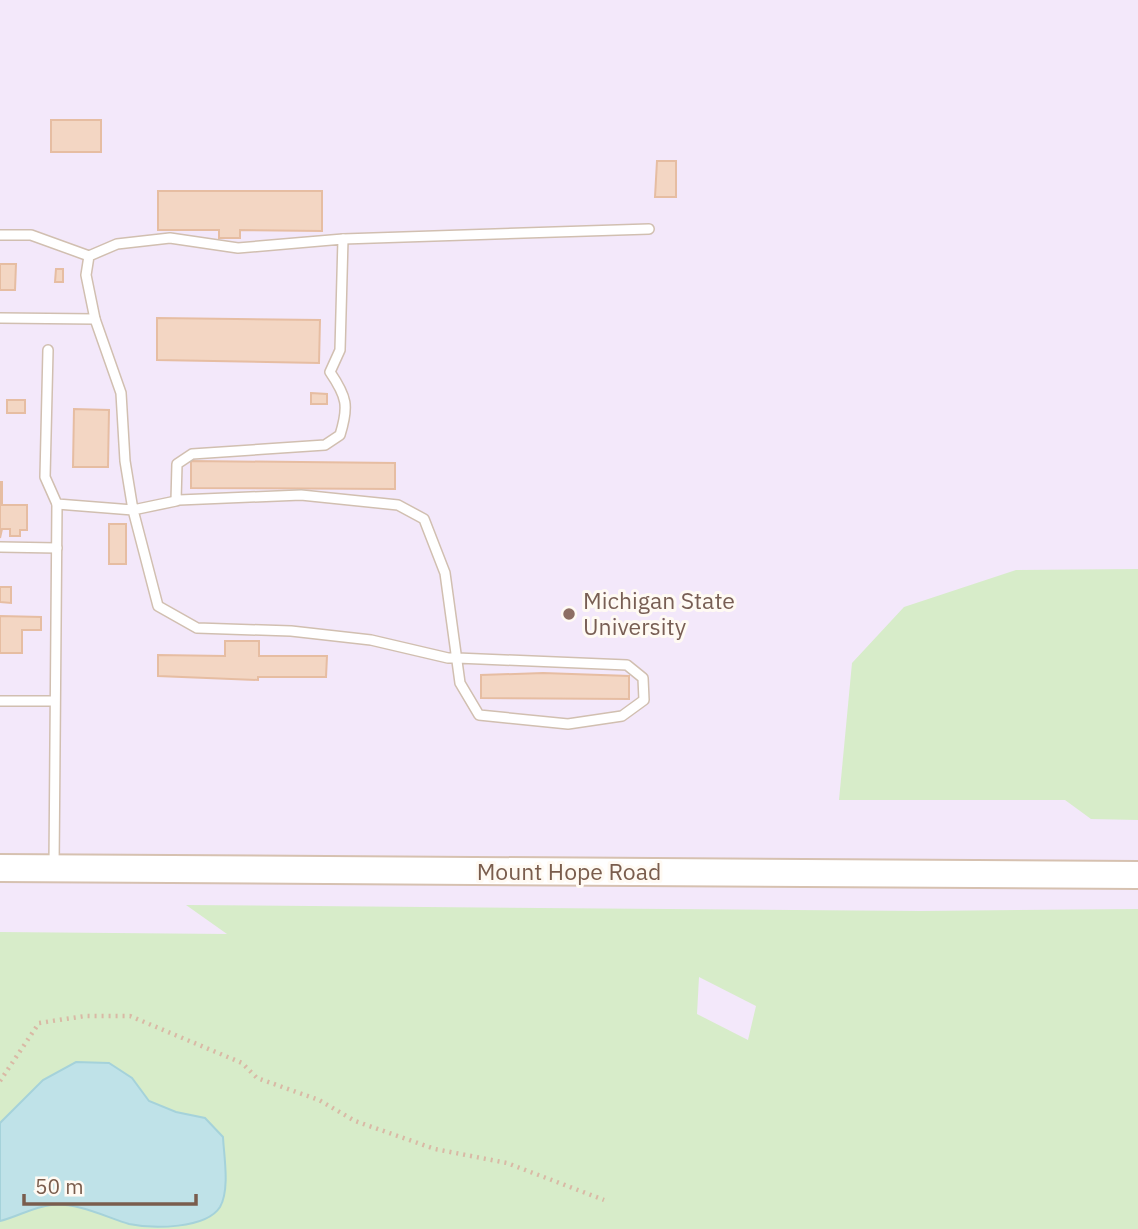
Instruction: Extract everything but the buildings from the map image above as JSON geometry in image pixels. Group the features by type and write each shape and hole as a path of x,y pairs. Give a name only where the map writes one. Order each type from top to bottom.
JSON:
{"street":[{"name":"Mount Hope Road","path":"0,868 1138,875"}],"lane":[{"path":"0,235 31,235 89,256 117,244 170,238 238,248 343,239 649,229"},
{"path":"176,501 177,464 192,454 324,445 340,435 345,417 345,393 330,372 341,350 343,239"},
{"path":"57,504 133,510 176,501 301,495 398,505 424,519 445,573 457,658 460,683 479,715 568,724 622,716 644,700 643,678 628,665 457,658 358,638 291,631 197,628 158,606 133,510 125,461 121,393 95,319 86,275 89,256"},
{"path":"0,318 95,319"},
{"path":"48,350 45,477 57,504 54,869"},
{"path":"0,547 57,548"},
{"path":"0,701 54,701"}],"path":[{"path":"0,1081 39,1023 85,1016 130,1016 242,1063 257,1078 319,1100 355,1121 435,1149 507,1163 604,1199"}],"shaded area":[{"name":"Michigan State University","path":"0,0 1138,0 1138,1229 0,1229"}],"green space":[{"path":"1138,569 1138,820 1091,819 1065,800 839,800 852,663 904,607 1016,570"},
{"path":"186,905 921,911 1138,909 1138,1229 0,1229 0,932 227,934","holes":["699,977 756,1006 748,1040 697,1014"]}],"water":[{"path":"76,1062 109,1063 132,1078 149,1101 176,1112 205,1118 223,1137 225,1191 220,1207 213,1214 203,1220 178,1226 151,1227 129,1224 81,1208 51,1205 0,1221 0,1123 43,1080"}],"place":[{"name":"Michigan State University","path":"569,614"}]}
